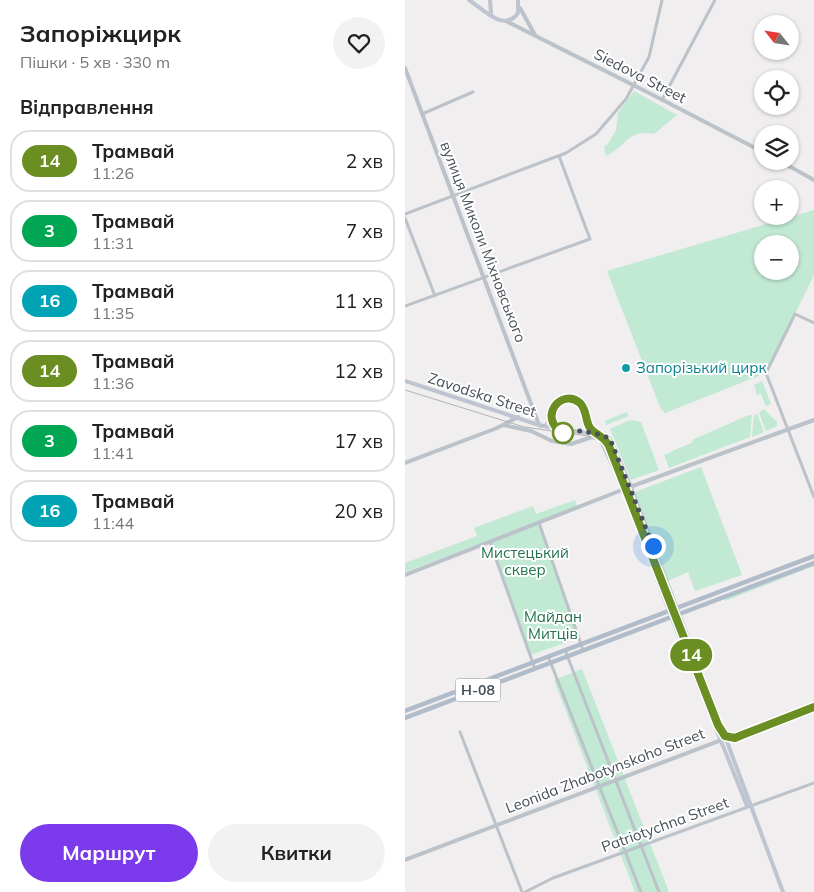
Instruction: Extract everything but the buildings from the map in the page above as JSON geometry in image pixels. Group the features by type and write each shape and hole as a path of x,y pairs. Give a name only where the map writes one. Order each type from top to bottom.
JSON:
{"main road":[{"path":"469,0 501,21 506,22 515,17 520,3"},
{"path":"490,0 489,6 492,15"},
{"name":"Zavodska Street","path":"405,381 553,428"},
{"path":"559,429 610,439 631,487 782,892"},
{"path":"601,437 624,490 671,616 723,738"},
{"name":"Н-08","path":"405,711 814,556"},
{"name":"Н-08","path":"405,718 814,563"}],"street":[{"path":"405,214 559,156 596,134 610,120 635,85 649,57 662,0"},
{"path":"663,100 715,0"},
{"path":"520,3 535,35"},
{"name":"Siedova Street","path":"506,22 635,85 754,147"},
{"name":"вулиця Миколи Міхновського","path":"405,68 539,425"},
{"path":"422,114 473,92"},
{"path":"405,306 590,239 559,156"},
{"path":"796,170 814,180"},
{"path":"405,218 435,296"},
{"path":"814,323 795,314 766,373 786,430 814,498"},
{"path":"405,463 503,425 518,417"},
{"path":"405,574 631,487 814,420"},
{"path":"503,425 571,444 592,437 601,437"},
{"path":"539,523 583,650"},
{"path":"490,542 535,669"},
{"path":"565,650 617,779 659,892"},
{"path":"548,656 641,892"},
{"name":"Leonida Zhabotynskoho Street","path":"405,860 814,705"},
{"path":"460,732 524,892"},
{"name":"Patriotychna Street","path":"524,892 553,878 814,783"}],"green space":[{"path":"634,91 677,115 654,134 645,133 632,136 606,156 604,146 608,144 616,130 618,113"},
{"path":"814,210 814,275 766,373 665,413 660,407 607,271 763,225 799,225 799,214"},
{"path":"762,381 771,404 766,406 761,394 757,395 754,385"},
{"path":"764,409 777,422 777,426 766,431 759,413"},
{"path":"626,412 629,416 606,425 605,421"},
{"path":"757,414 764,432 752,437 754,415"},
{"path":"752,415 750,437 669,468 664,455 693,442 692,440"},
{"path":"630,420 641,422 659,470 631,480 610,429"},
{"path":"701,467 742,575 695,591 688,572 668,581 635,492"},
{"path":"575,500 577,507 405,572 405,563 477,536 474,528 533,506 536,514"},
{"name":"Мистецький сквер","path":"539,523 579,638 530,655 490,542"},
{"path":"814,564 814,566 725,601 724,598"},
{"path":"582,669 669,892 635,892 554,680"}],"tram line":[{"path":"405,390 524,427 602,438 608,446 675,623 722,736 730,740 738,738 814,708"},
{"name":"14","path":"563,433 553,425 551,414 553,409 561,400 567,399 579,402 583,406 588,425 606,440 609,446 722,733 727,738 735,738 814,707"},
{"path":"540,428 545,424 558,403 568,399 580,403 591,426 601,436"}],"place":[{"name":"Запорізький цирк","path":"626,368"}],"route":[{"path":"563,433 566,430 576,430 602,434 610,439 653,546"}],"park label":[{"name":"Майдан Митців","path":"553,626"}]}
